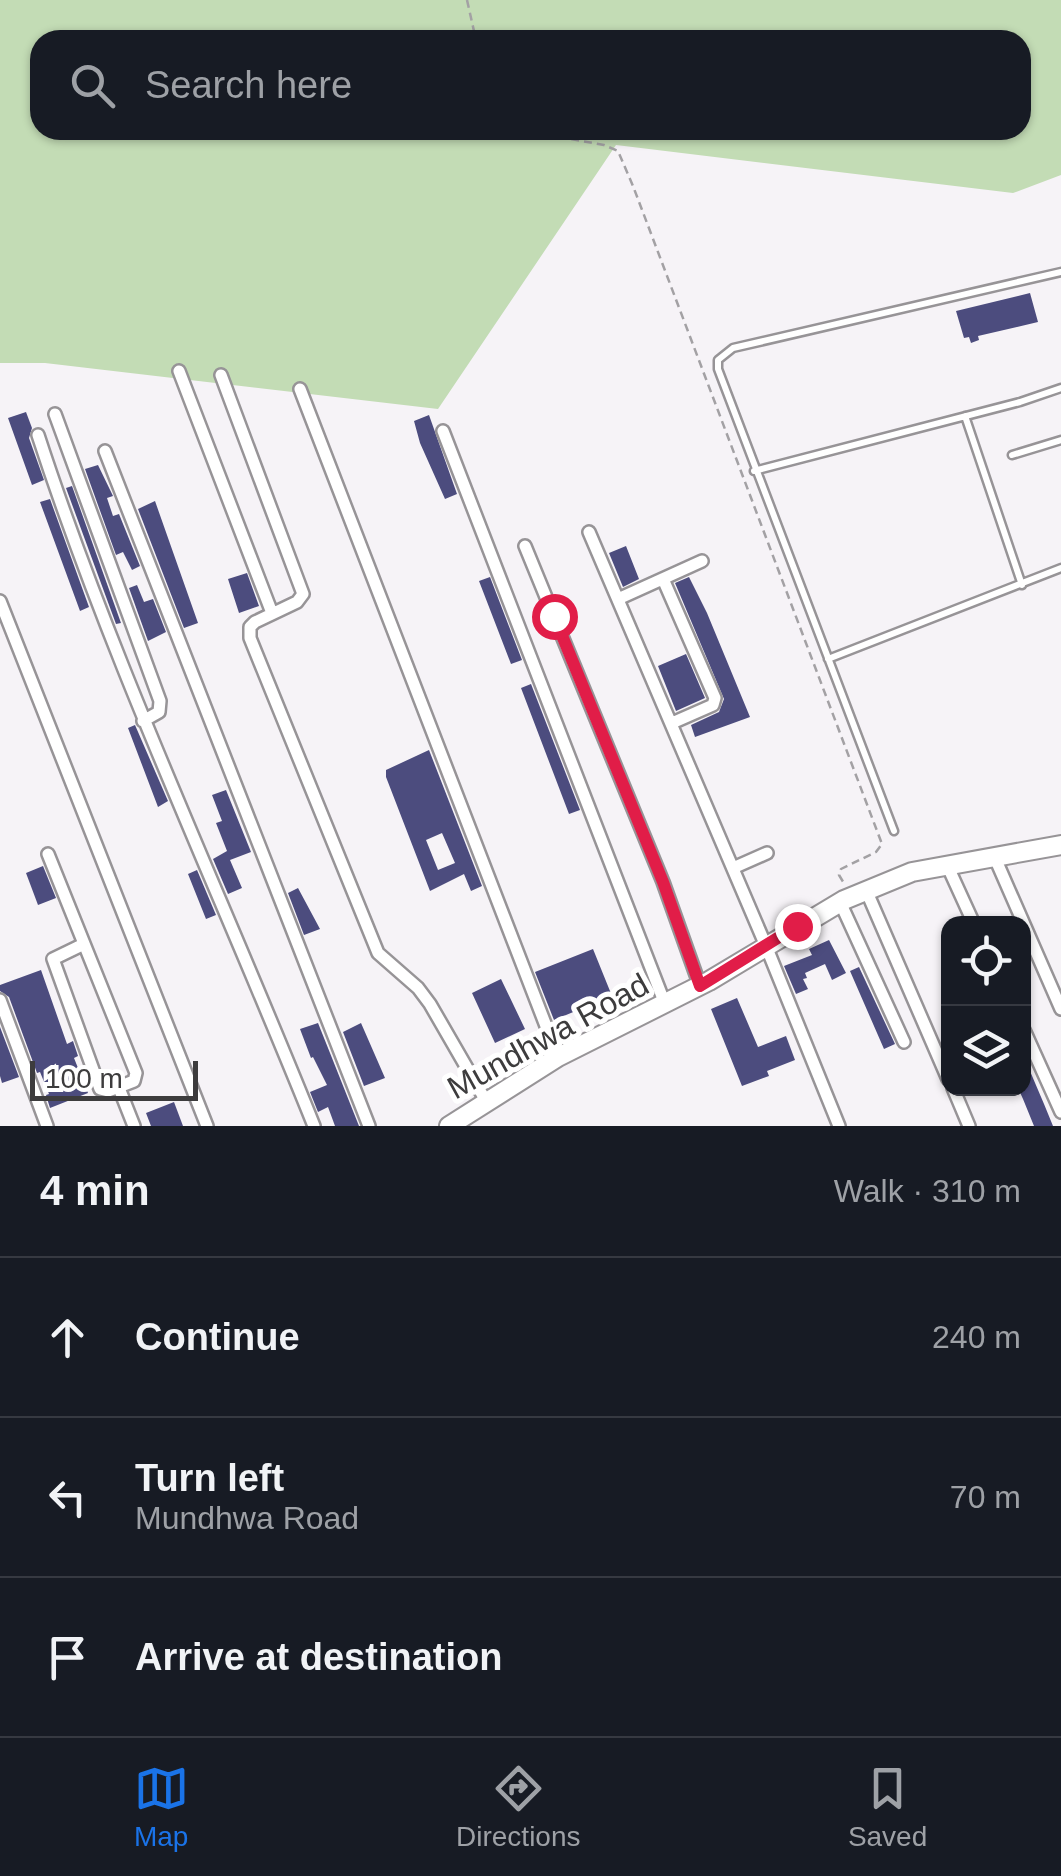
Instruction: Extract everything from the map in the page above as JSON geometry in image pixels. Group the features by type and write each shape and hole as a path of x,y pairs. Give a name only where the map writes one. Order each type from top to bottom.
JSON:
{"main road":[{"name":"Mundhwa Road","path":"448,1126 480,1112 558,1056 700,986 852,896 912,872 1061,845"}],"street":[{"path":"179,371 272,613"},
{"path":"221,375 302,588 302,598 250,627 250,638 374,944 430,1004 480,1112"},
{"path":"300,388 558,1056"},
{"path":"56,414 160,701 159,712 143,721"},
{"path":"443,431 665,1004"},
{"path":"38,435 143,721 314,1126"},
{"path":"105,451 369,1126"},
{"path":"589,532 839,1126"},
{"path":"525,546 663,882 700,986"},
{"path":"618,600 702,562"},
{"path":"663,579 714,698 713,705 672,723"},
{"path":"0,601 207,1126"},
{"path":"733,868 767,853"},
{"path":"48,854 136,1073 134,1081 104,1092 53,962 54,956 84,944"},
{"path":"995,858 1061,1009"},
{"path":"948,867 970,916"},
{"path":"852,896 904,1042"},
{"path":"852,896 941,1066"},
{"path":"0,1000 47,1126"},
{"path":"1031,1046 1061,1112"},
{"path":"120,1088 134,1126"},
{"path":"956,1096 969,1126"}],"lane":[{"path":"894,832 754,470 718,369 722,354 732,348 1061,272"},
{"path":"754,470 1061,388"},
{"path":"965,416 1022,585"},
{"path":"1012,455 1061,440"},
{"path":"828,660 1061,568"}],"path":[{"path":"467,0 474,30"},
{"path":"580,140 618,151 882,844 876,852 841,869 840,875 852,896"}],"green space":[{"path":"0,0 1061,0 1061,175 1013,193 616,145 438,409 45,363 0,363"}],"building":[{"path":"1030,293 1038,322 978,336 979,340 971,343 969,337 964,338 956,311"},
{"path":"26,412 32,428 29,438 44,480 32,485 8,418"},
{"path":"429,415 457,494 445,499 414,421"},
{"path":"98,465 113,496 107,498 113,516 119,514 140,566 132,570 123,552 116,555 85,469"},
{"path":"72,486 121,623 116,624 66,488"},
{"path":"50,499 89,607 80,611 40,502"},
{"path":"155,501 198,623 184,628 138,509"},
{"path":"626,546 639,579 623,587 609,553"},
{"path":"247,573 259,606 239,613 228,579"},
{"path":"490,577 522,660 511,664 479,581"},
{"path":"689,577 750,717 695,737 691,725 719,712 724,699 675,583"},
{"path":"137,585 144,602 153,599 166,632 148,641 129,588"},
{"path":"686,654 705,698 676,711 658,666"},
{"path":"531,684 580,810 569,814 521,688"},
{"path":"135,725 168,801 158,807 128,728"},
{"path":"429,750 482,886 471,891 464,874 430,891 386,770","holes":["442,833 455,863 438,870 426,840"]},
{"path":"226,790 251,852 230,860 242,888 228,894 213,859 227,851 216,823 222,821 212,795"},
{"path":"43,866 56,898 38,905 26,873"},
{"path":"197,870 216,915 206,919 188,874"},
{"path":"298,888 320,929 304,935 288,893"},
{"path":"829,940 846,973 832,980 825,964 805,973 807,978 803,979 808,989 796,994 784,966 812,955 809,949"},
{"path":"593,949 612,996 554,1020 535,972"},
{"path":"859,967 895,1044 884,1049 850,971"},
{"path":"41,970 67,1044 73,1041 78,1056 74,1058 88,1093 50,1108 46,1095 49,1094 40,1072 37,1073 9,997 0,991 0,985"},
{"path":"501,979 525,1029 495,1043 472,993"},
{"path":"737,998 758,1047 786,1036 795,1060 742,1086 711,1009"},
{"path":"318,1023 359,1126 335,1126 328,1107 318,1112 310,1092 327,1085 300,1029"},
{"path":"361,1023 385,1078 364,1086 343,1032"},
{"path":"0,1027 19,1077 2,1083 0,1076"},
{"path":"1031,1074 1053,1126 1034,1126 1021,1096 1031,1096"},
{"path":"174,1102 183,1126 151,1126 146,1113"}],"route":[{"path":"554,616 663,882 700,986 797,926"}]}
